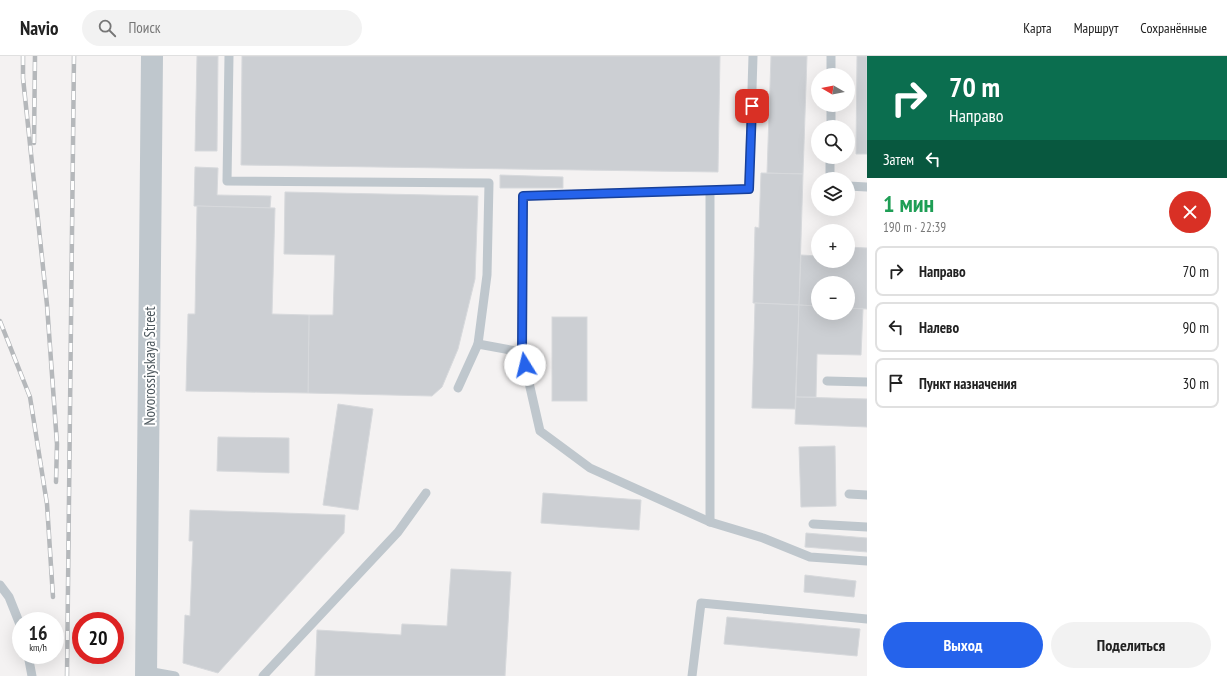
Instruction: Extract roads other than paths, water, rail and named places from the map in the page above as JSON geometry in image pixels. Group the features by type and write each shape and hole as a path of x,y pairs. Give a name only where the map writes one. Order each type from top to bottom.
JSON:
{"street":[{"name":"Novorossiyskaya Street","path":"146,673 152,56"}],"lane":[{"path":"229,56 227,181 489,183 487,274 478,344 458,388"},
{"path":"754,56 749,189 523,196 522,352 540,431 590,468 710,522 763,538 810,557 867,561"},
{"path":"831,56 831,68"},
{"path":"855,186 867,187"},
{"path":"710,191 710,522"},
{"path":"478,344 522,352"},
{"path":"827,381 867,382"},
{"path":"263,676 398,532 426,493"},
{"path":"849,494 867,495"},
{"path":"814,524 867,527"},
{"path":"0,585 9,597 15,612"},
{"path":"692,676 701,603 867,619"},
{"path":"30,664 32,676"},
{"path":"146,673 175,676"}],"railway":[{"path":"23,56 23,78 47,305 57,444 56,482"},
{"path":"34,143 35,56"},
{"path":"67,676 74,56"},
{"path":"0,321 30,397 47,504 53,597"}]}
